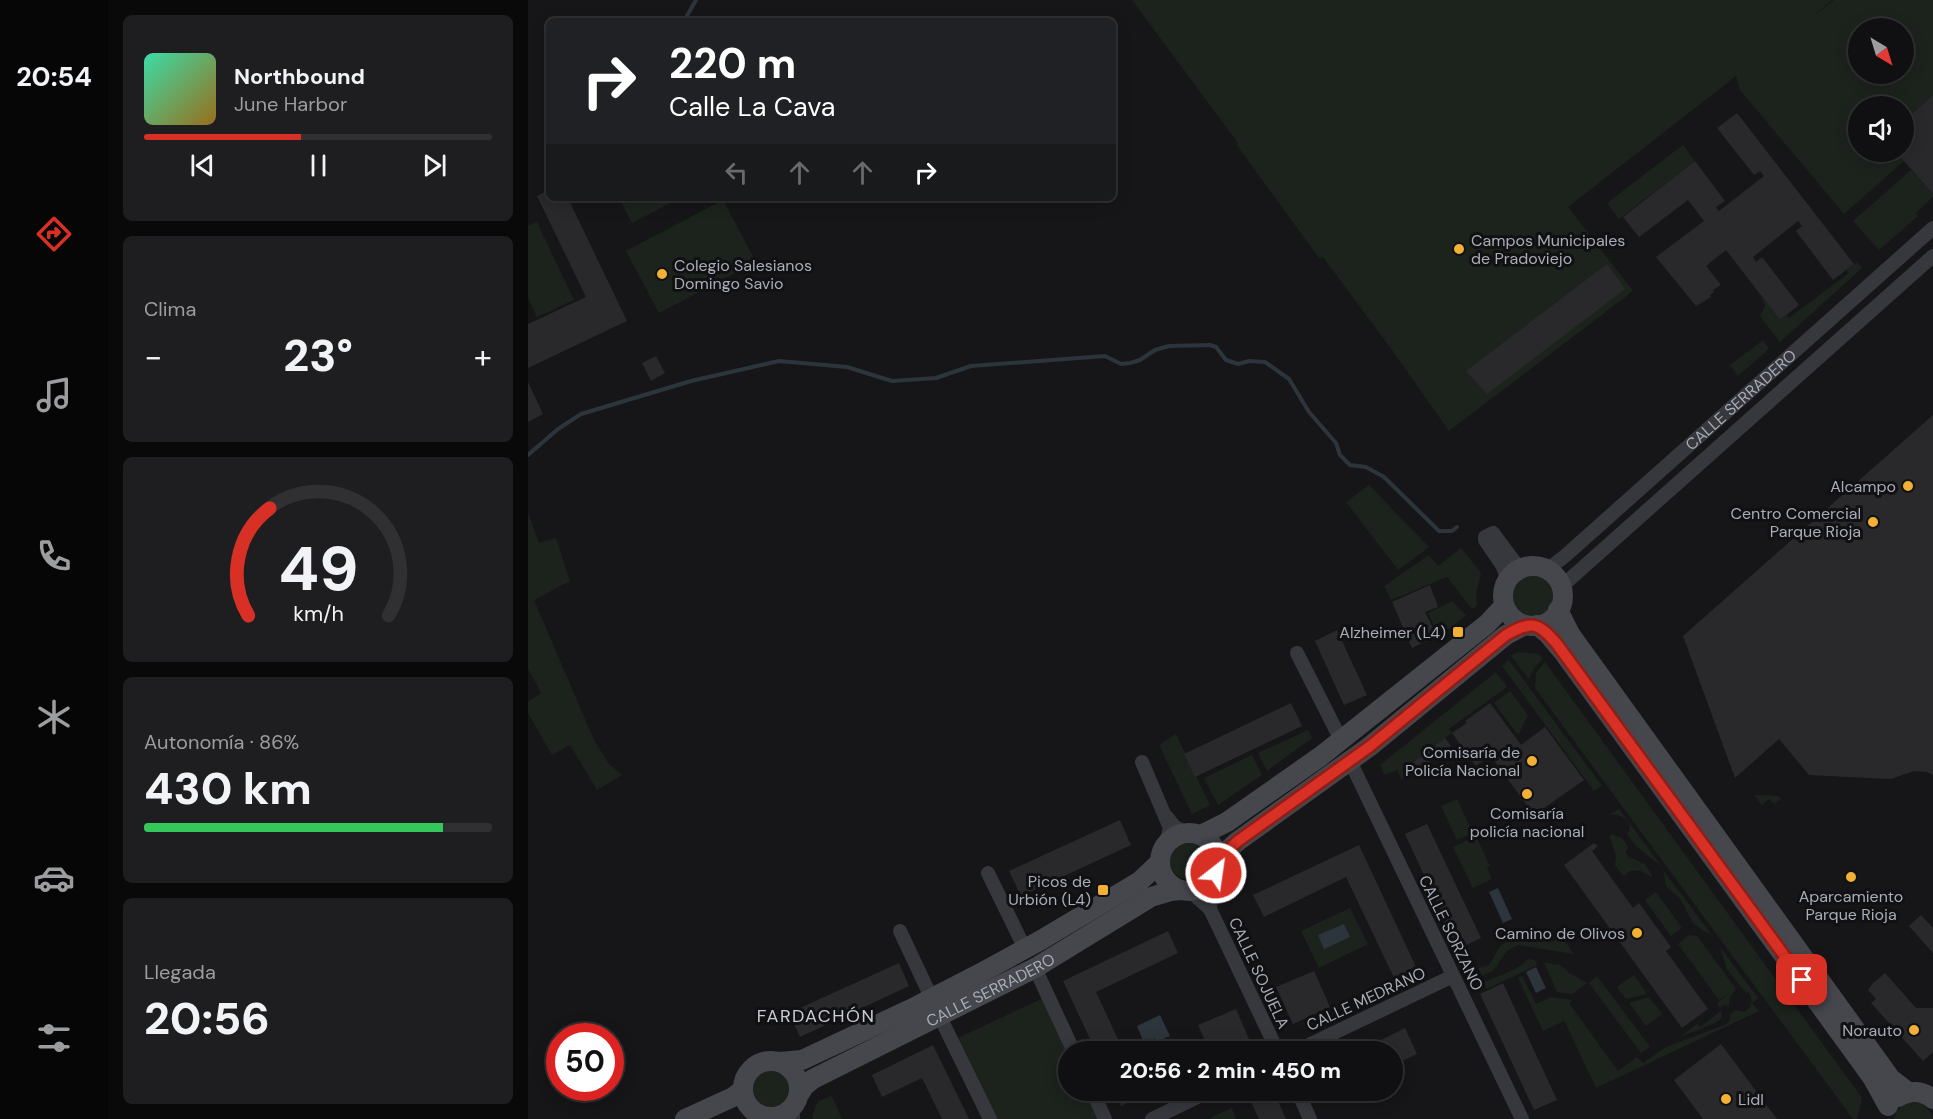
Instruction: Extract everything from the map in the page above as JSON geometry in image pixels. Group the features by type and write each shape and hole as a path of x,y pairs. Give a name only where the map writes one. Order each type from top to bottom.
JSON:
{"main road":[{"path":"1218,859 1238,841 1350,761 1506,635 1531,625 1549,620 1558,610 1562,599 1561,587 1556,577 1547,570 1535,566 1515,574 1504,588 1504,606 1512,618 1531,625 1548,634 1571,663 1872,1077 1887,1113"},
{"path":"1193,834 1212,845 1218,859 1218,866 1212,879 1199,889 1186,891 1172,886 1161,872 1159,863 1166,843 1178,834 1193,834 1227,822 1341,740 1487,624 1504,606"},
{"path":"1558,610 1570,634 1888,1073 1898,1085 1908,1092"},
{"name":"CALLE SERRADERO","path":"787,1111 804,1086 819,1075 936,1008 1025,949 1140,881 1159,863"},
{"name":"CALLE SERRADERO","path":"780,1062 802,1060 1035,968 1151,897 1171,891 1186,891"},
{"path":"764,1062 780,1062 793,1071 797,1077 787,1111 762,1116 746,1116 743,1090 746,1077 756,1066 764,1062"},
{"path":"686,1119 743,1090"},
{"path":"1887,1113 1894,1099 1908,1092 1919,1092 1932,1096"}],"street":[{"name":"CALLE SERRADERO","path":"1547,570 1933,228"},
{"name":"CALLE SERRADERO","path":"1561,587 1933,256"},
{"path":"1297,653 1341,740"},
{"name":"CALLE SORZANO","path":"1350,761 1522,1119"},
{"path":"1142,762 1170,828 1166,843"},
{"path":"1162,810 1174,826 1193,834"},
{"path":"988,873 1025,949"},
{"name":"CALLE SOJUELA","path":"1210,909 1212,879"},
{"name":"CALLE SOJUELA","path":"1186,891 1210,909 1273,1041"},
{"path":"900,931 990,1119"},
{"path":"1035,968 1069,1041"},
{"name":"CALLE MEDRANO","path":"1317,1041 1453,976"},
{"path":"1097,1101 1105,1119"},
{"path":"1152,1119 1189,1101"},
{"path":"1302,1101 1310,1119"}],"shaded area":[{"name":"Campos Municipales de Pradoviejo","path":"1132,0 1832,0 1812,17 1834,0 1933,0 1933,95 1914,112 1914,96 1848,96 1848,162 1903,162 1844,214 1740,90 1736,76 1568,207 1633,291 1449,431 1323,257 1319,258 1236,144 1238,143"},
{"path":"1683,145 1695,161 1619,219 1607,203"},
{"path":"1911,170 1933,194 1933,197 1916,213 1918,216 1879,250 1853,221"},
{"path":"621,201 674,201 632,223"},
{"path":"724,201 756,262 659,313 626,251"},
{"path":"537,222 574,300 537,317 528,298 528,226"},
{"path":"1857,262 1862,268 1780,342 1760,316 1765,306 1761,296 1780,320 1787,315 1789,318 1849,273 1846,270"},
{"path":"1763,340 1769,349 1738,376 1730,365"},
{"path":"1369,485 1429,547 1398,570 1346,502"},
{"path":"528,513 539,543 556,538 570,581 534,600 594,740 609,764 622,775 597,790 570,745 552,755 528,713 528,702 541,693 528,668"},
{"path":"1461,548 1481,573 1476,594 1477,605 1472,609 1447,577 1391,600 1384,586 1429,555 1438,566"},
{"path":"1533,576 1541,577 1547,582 1552,588 1552,604 1547,610 1541,615 1533,616 1525,615 1519,610 1514,604 1513,596 1514,588 1519,582 1525,577"},
{"path":"1452,601 1466,615 1439,637 1428,613"},
{"path":"1518,652 1539,654 1543,659 1534,668 1529,679 1511,656"},
{"path":"1509,660 1602,786 1594,791 1502,666"},
{"path":"1545,662 1862,1098 1857,1119 1853,1119 1535,688 1536,673"},
{"path":"1496,672 1507,687 1449,729 1452,733 1405,767 1411,776 1402,779 1397,770 1385,775 1380,765"},
{"path":"1510,691 1528,715 1518,735 1494,703"},
{"path":"1308,730 1312,738 1267,771 1258,753"},
{"path":"1176,734 1210,805 1192,814 1159,745"},
{"path":"1252,755 1262,775 1218,805 1204,778"},
{"path":"1754,795 1778,796 1781,799 1774,804 1769,799 1762,805"},
{"path":"1457,799 1473,833 1457,840 1441,806"},
{"path":"1619,809 1661,866 1638,848 1631,839 1627,833 1630,825 1624,818 1618,815 1608,815"},
{"path":"1611,834 1622,838 1628,847 1626,852 1629,858 1644,863 1651,877 1634,870 1624,877 1615,865 1616,855"},
{"path":"1476,836 1490,866 1487,868 1492,879 1473,888 1453,847"},
{"path":"1188,843 1201,848 1206,861 1201,874 1188,879 1175,874 1170,861 1175,848"},
{"path":"1663,870 1711,934 1694,923 1680,899 1666,886"},
{"path":"1498,888 1512,919 1503,923 1489,892"},
{"path":"1656,892 1682,928 1671,936 1645,900"},
{"path":"1350,908 1368,944 1319,968 1301,931"},
{"path":"1344,924 1350,937 1324,949 1318,935"},
{"path":"1689,935 1697,936 1736,989 1730,997 1729,1006 1723,1005 1720,1008 1717,1003 1730,992 1719,1000 1678,944"},
{"path":"1520,936 1553,942 1561,936 1574,954 1518,945 1507,951 1493,971 1482,976 1478,968 1489,965 1501,945"},
{"path":"1720,947 1758,998 1752,1003 1759,1011 1596,1088 1555,1001 1564,1021 1543,1031 1518,978 1522,976 1536,1004 1552,997 1572,1000 1569,1003 1618,1071 1637,1057 1643,1063 1666,1047 1727,1024 1730,1015 1735,1010 1744,1012 1749,1008 1750,995 1727,969"},
{"path":"1528,959 1535,960 1537,965 1487,989 1484,982 1513,970"},
{"path":"1544,962 1558,964 1587,983 1572,994 1557,992"},
{"path":"1536,967 1546,988 1536,993 1526,972"},
{"path":"1634,975 1647,994 1626,999 1617,987"},
{"path":"1597,976 1650,1047 1641,1053 1589,983"},
{"path":"1649,997 1662,1014 1646,1026 1629,1003"},
{"path":"1043,998 1063,1041 1058,1041 1058,1101 1092,1101 1100,1119 994,1119 956,1039"},
{"path":"1721,1011 1722,1018 1717,1022 1680,1037 1697,1024 1700,1027"},
{"path":"1160,1015 1170,1036 1159,1041 1155,1038 1143,1041 1137,1026"},
{"path":"771,1071 784,1076 789,1089 784,1102 771,1107 758,1102 753,1089 758,1076"},
{"path":"832,1096 842,1119 813,1119 818,1101"},
{"path":"1908,1102 1922,1103 1933,1119 1894,1119 1897,1110"},
{"path":"1232,1108 1236,1119 1208,1119"}],"building":[{"path":"1933,95 1933,194 1905,162 1914,162 1914,112"},
{"path":"1737,113 1854,264 1833,280 1796,231 1802,226 1798,221 1753,257 1756,262 1762,257 1799,305 1780,320 1726,250 1706,266 1721,285 1713,290 1711,297 1696,306 1656,257 1704,221 1688,200 1639,237 1623,217 1695,161 1725,201 1716,207 1719,211 1764,176 1760,171 1754,175 1717,128"},
{"path":"546,192 546,201 569,201 627,321 528,368 528,324 586,297 537,196"},
{"path":"1607,264 1625,289 1487,394 1466,371"},
{"path":"656,356 665,373 651,381 642,363"},
{"path":"528,382 543,414 528,422"},
{"name":"Centro Comercial Parque Rioja","path":"1933,415 1933,775 1914,771 1891,779 1809,775 1779,739 1735,778 1683,636"},
{"path":"1430,585 1438,607 1425,612 1437,636 1412,648 1392,602"},
{"path":"1337,630 1367,695 1344,705 1315,641"},
{"path":"1291,703 1302,726 1195,777 1184,754"},
{"name":"Comisaría de Policía Nacional","path":"1490,703 1521,745 1545,727 1584,780 1534,815 1490,755 1476,766 1452,733"},
{"path":"1445,738 1451,746 1411,775 1405,768"},
{"path":"1120,820 1131,845 1021,896 1009,871"},
{"path":"1427,824 1481,938 1458,949 1405,834"},
{"name":"Camino de Olivos","path":"1594,843 1598,846 1592,851 1633,908 1639,903 1671,947 1666,951 1708,1009 1682,1028 1564,865"},
{"path":"1359,845 1417,969 1395,980 1346,877 1264,917 1253,895"},
{"path":"1921,915 1933,928 1933,953 1909,926"},
{"path":"1168,931 1178,953 1096,992 1119,1041 1091,1041 1063,981"},
{"path":"899,963 909,986 800,1037 789,1013"},
{"path":"1314,971 1330,1007 1293,1024 1276,987"},
{"name":"Norauto","path":"1885,973 1916,1008 1933,1008 1933,1052 1923,1061 1871,1003 1876,999 1868,990"},
{"path":"1503,983 1557,1100 1534,1110 1480,994"},
{"path":"1236,1009 1250,1041 1205,1041 1198,1025"},
{"path":"1405,1028 1417,1054 1403,1061 1403,1041 1379,1041"},
{"name":"Lidl","path":"1721,1044 1777,1119 1703,1119 1674,1080"},
{"path":"933,1045 969,1119 942,1119 922,1078 882,1097 872,1075"},
{"path":"1119,1101 1131,1101 1121,1106"},
{"path":"1250,1101 1278,1101 1286,1119 1259,1119"}],"waterway":[{"path":"686,18 696,0"},
{"path":"528,455 558,429 581,414 691,381 779,361 847,367 892,381 936,378 971,366 1105,356 1121,364 1130,363 1140,360 1155,350 1169,346 1210,345 1216,347 1226,360 1238,364 1249,361 1265,362 1289,379 1309,412 1336,443 1340,455 1350,465 1366,467 1384,477 1439,531 1452,531 1457,527"}],"place":[{"name":"Campos Municipales de Pradoviejo","path":"1459,249"},
{"name":"Colegio Salesianos Domingo Savio","path":"662,274"},
{"name":"Alcampo","path":"1908,486"},
{"name":"Centro Comercial Parque Rioja","path":"1873,522"},
{"name":"Alzheimer (L4)","path":"1458,632"},
{"name":"Comisaría de Policía Nacional","path":"1532,761"},
{"name":"Comisaría policía nacional","path":"1527,794"},
{"name":"Aparcamiento Parque Rioja","path":"1851,877"},
{"name":"Picos de Urbión (L4)","path":"1103,890"},
{"name":"Camino de Olivos","path":"1637,933"},
{"name":"Norauto","path":"1914,1030"},
{"name":"Lidl","path":"1726,1099"}],"district":[{"name":"FARDACHÓN","path":"816,1016"}],"route":[{"path":"1216,873 1218,859 1238,841 1369,747 1506,635 1525,625 1537,625 1557,644 1802,980"}]}
